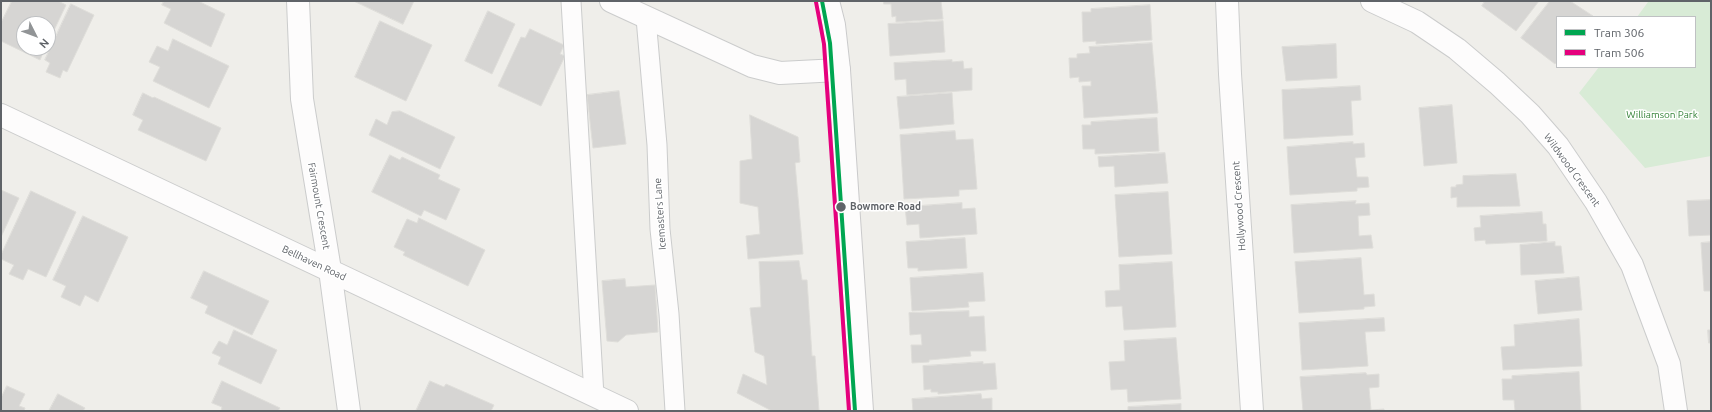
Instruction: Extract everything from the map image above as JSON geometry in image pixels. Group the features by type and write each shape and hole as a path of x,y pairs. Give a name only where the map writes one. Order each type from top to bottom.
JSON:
{"street":[{"name":"Fairmount Crescent","path":"298,1 302,99 330,270 349,411"},
{"path":"611,1 752,66 780,73 839,70"},
{"path":"828,1 834,25 839,70 862,411"},
{"name":"Hollywood Crescent","path":"1227,1 1230,74 1252,411"},
{"name":"Wildwood Crescent","path":"1372,1 1417,22 1457,49 1497,83 1530,114 1558,146 1596,202 1632,264 1668,364 1676,411"},
{"name":"Bellhaven Road","path":"1,114 627,411"}],"lane":[{"path":"571,1 594,396"},
{"name":"Icemasters Lane","path":"646,18 657,145 660,229 669,314 675,411"}],"green space":[{"name":"Williamson Park","path":"1647,1 1711,1 1711,156 1645,168 1579,93 1598,68 1696,68 1696,16 1638,16 1648,2"}],"building":[{"path":"12,1 58,1 66,5 56,26 56,16 16,16 16,48 1,41 1,23"},
{"path":"164,1 198,1 225,14 211,47 164,23 171,9 162,5"},
{"path":"354,1 414,1 403,24"},
{"path":"884,1 941,1 943,19 896,22 896,16 892,17 891,4 884,4"},
{"path":"1485,1 1539,1 1516,31 1482,6"},
{"path":"1550,1 1570,1 1593,16 1556,16 1555,64 1521,38"},
{"path":"71,4 94,15 67,72 63,70 60,78 46,72 50,63 45,60 47,56 56,56 56,36"},
{"path":"1150,5 1152,40 1096,44 1096,41 1083,42 1082,12 1091,12 1091,9"},
{"path":"488,11 515,24 492,74 465,61"},
{"path":"380,21 432,45 406,101 355,77"},
{"path":"943,21 945,52 890,56 888,24"},
{"path":"530,29 564,45 560,54 565,56 541,106 498,86 521,37 525,38"},
{"path":"173,39 229,66 209,108 153,81 160,67 149,62 157,46 168,51"},
{"path":"1152,43 1158,113 1084,118 1082,86 1091,86 1091,81 1079,82 1079,77 1070,78 1069,58 1077,58 1077,54 1090,53 1089,47"},
{"path":"1336,44 1337,78 1286,81 1282,47"},
{"path":"32,56 42,56 40,60"},
{"path":"952,60 952,62 963,61 964,69 972,68 972,90 907,95 906,79 895,80 894,63"},
{"path":"1360,86 1361,100 1351,101 1353,135 1284,139 1282,90"},
{"path":"619,91 626,144 593,148 587,95"},
{"path":"143,93 221,128 206,161 138,130 143,120 133,115"},
{"path":"952,93 954,124 900,129 897,97"},
{"path":"1452,105 1457,163 1424,166 1419,108"},
{"path":"400,111 455,137 440,169 369,135 376,119 387,125 392,112"},
{"path":"750,115 798,137 800,162 795,163 803,254 748,259 746,236 760,234 758,207 740,203 740,161 752,159"},
{"path":"1157,118 1159,151 1095,154 1095,149 1083,149 1082,125 1091,125 1091,122"},
{"path":"955,131 956,140 973,139 977,189 959,190 959,196 904,199 900,135"},
{"path":"1353,142 1353,144 1364,143 1365,157 1355,158 1357,177 1368,177 1369,187 1357,188 1357,191 1290,195 1287,147"},
{"path":"1165,153 1168,183 1115,187 1114,166 1099,167 1098,157"},
{"path":"390,155 400,160 402,157 440,175 438,179 460,189 446,220 424,210 421,216 372,192"},
{"path":"1516,174 1520,206 1457,207 1457,197 1451,198 1451,187 1456,187 1456,185 1463,184 1463,176"},
{"path":"1,190 19,198 1,237"},
{"path":"31,191 76,212 46,277 28,269 23,280 9,274 14,265 1,259 1,255"},
{"path":"1168,192 1172,254 1119,257 1115,195"},
{"path":"1711,200 1711,235 1689,236 1687,201"},
{"path":"1356,201 1355,204 1369,203 1370,215 1358,216 1359,236 1371,235 1373,248 1294,253 1291,205"},
{"path":"962,203 962,209 975,208 977,234 920,238 919,224 907,225 905,207"},
{"path":"1542,212 1543,224 1546,224 1547,241 1486,244 1485,240 1475,241 1474,228 1481,227 1480,216"},
{"path":"83,216 128,237 98,302 85,295 80,306 61,297 66,286 53,280"},
{"path":"419,218 485,250 468,286 403,255 405,252 394,247 407,219 417,223"},
{"path":"965,238 967,268 918,271 918,268 908,268 906,242"},
{"path":"1555,242 1555,246 1561,246 1564,273 1521,275 1520,245"},
{"path":"1711,242 1711,291 1704,291 1701,243"},
{"path":"1361,258 1364,295 1374,294 1375,306 1364,307 1364,309 1299,313 1295,262"},
{"path":"799,261 802,280 807,280 812,356 815,356 819,411 772,411 737,393 743,374 767,385 764,356 755,352 750,308 761,307 759,262"},
{"path":"1172,262 1176,327 1124,330 1122,306 1106,307 1105,291 1120,290 1119,265"},
{"path":"204,271 269,301 252,335 205,313 208,306 191,298"},
{"path":"983,273 985,301 968,302 969,307 912,311 910,278"},
{"path":"1579,277 1582,310 1538,314 1535,281"},
{"path":"625,279 626,287 655,285 658,332 626,335 618,342 607,341 602,281"},
{"path":"969,311 969,317 984,316 986,351 970,351 971,356 912,363 911,345 922,345 921,334 910,335 909,313"},
{"path":"1384,318 1385,331 1365,332 1368,366 1302,370 1299,323"},
{"path":"1579,319 1582,366 1503,370 1501,347 1515,346 1514,325"},
{"path":"234,330 277,350 261,384 218,364 221,357 212,353 219,341 227,345"},
{"path":"1708,330 1711,330 1711,343 1709,343"},
{"path":"1176,338 1181,399 1128,402 1127,389 1111,390 1109,362 1125,361 1124,341"},
{"path":"983,362 983,364 995,363 997,389 938,394 938,392 931,392 931,389 924,390 923,366"},
{"path":"1579,372 1581,411 1515,411 1514,400 1503,400 1502,379 1512,379 1512,376"},
{"path":"1366,373 1367,375 1379,374 1379,387 1369,388 1371,410 1384,409 1384,411 1303,411 1300,377"},
{"path":"222,381 280,408 278,411 221,411 222,407 212,403"},
{"path":"430,381 444,387 446,384 494,405 491,411 416,411"},
{"path":"7,386 25,394 19,406 25,408 24,411 1,411 1,398"},
{"path":"58,394 85,408 83,411 49,411"},
{"path":"981,394 982,399 992,398 992,411 913,411 912,399"},
{"path":"1181,404 1181,411 1128,411 1128,407"}],"tram line":[{"name":"306","path":"822,1 830,43 855,411"},
{"name":"506","path":"816,2 824,44 849,411"}],"place":[{"name":"Bowmore Road","path":"841,207"}]}
